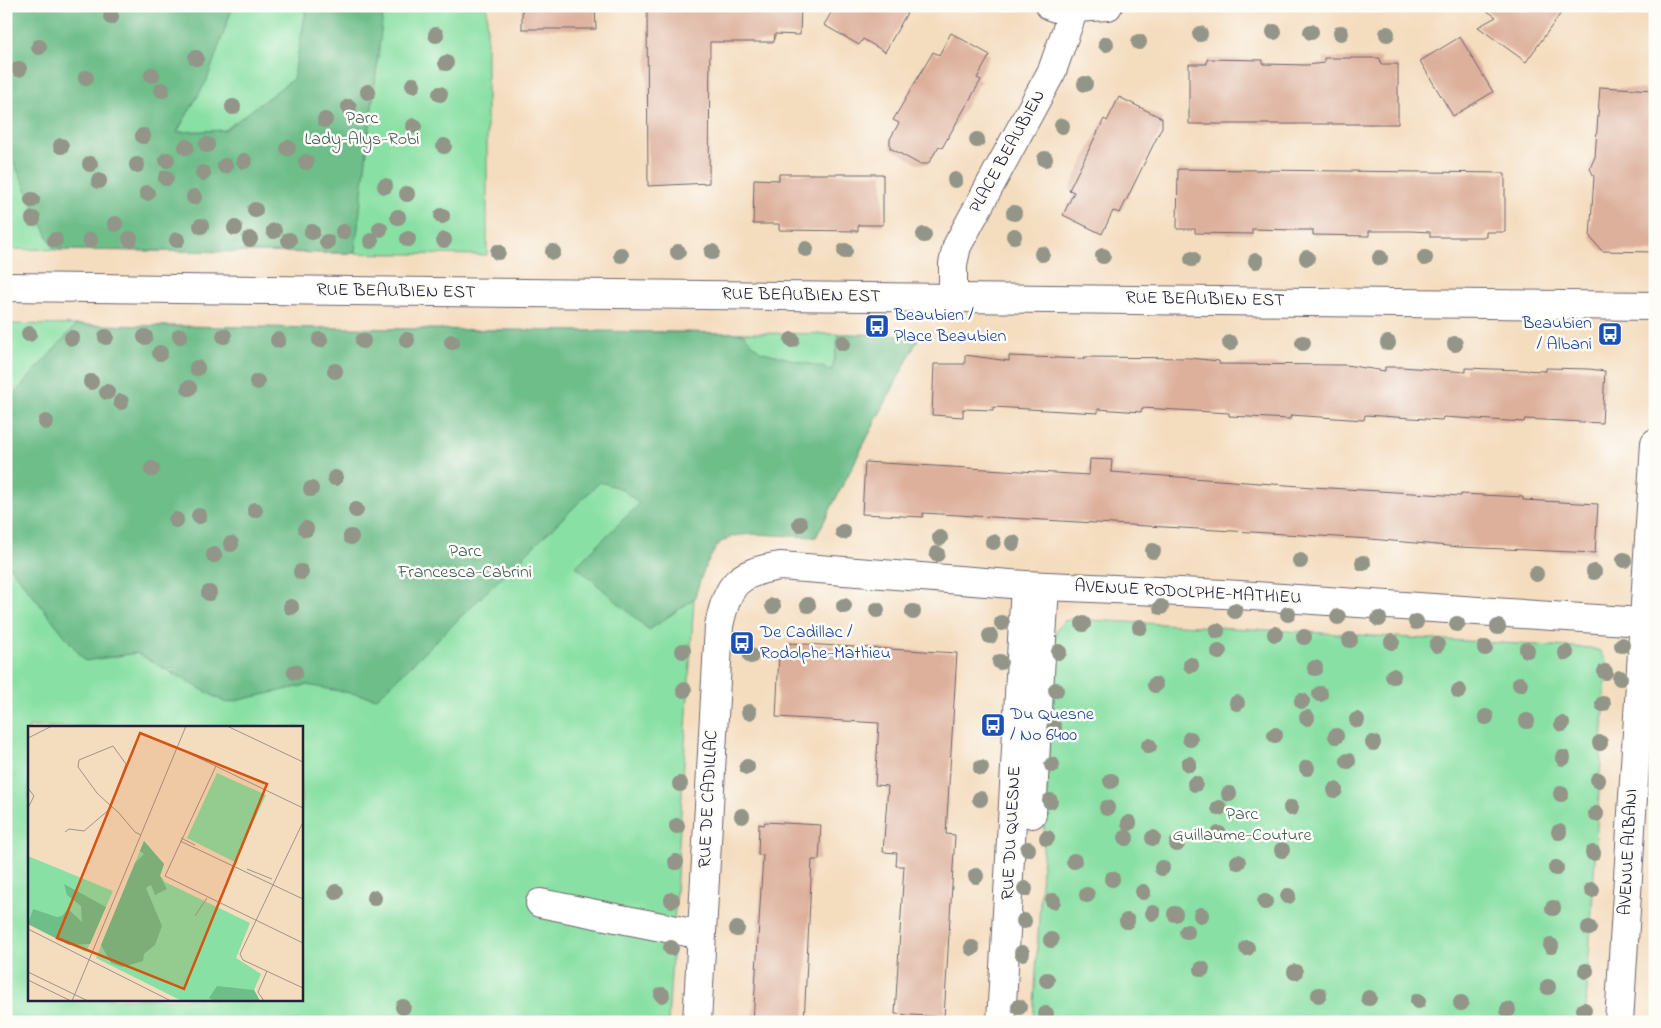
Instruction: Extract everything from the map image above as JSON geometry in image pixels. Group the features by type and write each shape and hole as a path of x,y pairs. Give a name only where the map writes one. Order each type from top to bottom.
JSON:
{"street":[{"name":"PLACE BEAUBIEN","path":"953,297 953,264 957,246 1052,71 1066,7 1108,6"},
{"name":"RUE BEAUBIEN EST","path":"6,287 1655,306"},
{"name":"AVENUE ALBANI","path":"1619,1022 1642,622 1655,443"},
{"name":"AVENUE RODOLPHE-MATHIEU","path":"736,581 756,570 780,566 1035,585 1224,594 1642,622"},
{"name":"RUE DE CADILLAC","path":"697,1022 719,626 724,603 736,581"},
{"name":"RUE DU QUESNE","path":"1001,1022 1035,585"},
{"path":"1020,1022 1035,585"},
{"path":"540,903 702,935"}],"green space":[{"name":"Parc Lady-Alys-Robi","path":"6,6 487,6 487,255 6,249"},
{"name":"Parc Lady-Alys-Robi","path":"6,6 233,6 207,80 177,132 225,130 293,79 307,6 384,6 355,253 54,250 6,145"},
{"name":"Parc Francesca-Cabrini","path":"6,324 920,335 816,537 749,534 725,539 717,545 703,571 694,599 668,1022 6,1022"},
{"path":"76,325 742,333 760,351 832,370 839,334 920,335 816,537 752,534 732,536 718,544 704,569 694,599 649,630 576,566 639,504 622,489 600,482 377,698 307,685 226,703 137,653 85,661 6,562 6,403"},
{"name":"Parc Guillaume-Couture","path":"1072,619 1590,648 1600,651 1607,663 1585,1022 1033,1022 1056,630 1064,621"}],"building":[{"path":"522,6 595,6 596,29 522,29"},
{"path":"647,6 801,6 800,35 775,34 774,42 710,42 709,183 648,186"},
{"path":"835,6 895,6 907,13 885,52 863,39 859,45 824,25"},
{"path":"1480,6 1566,6 1526,62 1478,27 1496,17"},
{"path":"951,33 990,55 977,78 981,80 942,148 939,146 928,164 919,164 890,148 890,139 899,123 893,120 933,52 939,55"},
{"path":"1460,37 1493,92 1453,116 1420,61"},
{"path":"1324,58 1380,58 1381,64 1398,64 1398,124 1189,124 1189,64 1207,64 1207,59 1263,60 1263,64 1307,65 1324,63"},
{"path":"1600,87 1655,90 1655,252 1602,251 1590,237 1594,177 1590,168 1595,157"},
{"path":"1119,97 1162,118 1162,127 1120,213 1113,211 1102,234 1063,215 1074,192 1069,190 1104,119 1107,121"},
{"path":"1178,169 1505,173 1505,232 1486,232 1486,237 1430,237 1430,232 1411,231 1369,231 1369,236 1313,235 1313,230 1252,229 1252,234 1195,233 1195,229 1177,229"},
{"path":"779,174 883,174 883,225 858,225 858,231 779,230 779,224 753,224 754,179 779,180"},
{"path":"965,355 1009,361 1009,356 1084,359 1084,357 1189,358 1219,361 1219,364 1346,365 1385,371 1385,367 1466,372 1466,368 1546,371 1546,368 1589,369 1605,371 1602,423 1525,419 1524,422 1443,417 1442,420 1365,415 1364,420 1291,415 1290,419 1229,416 1229,413 1142,408 1141,412 1098,409 1098,413 993,407 993,410 963,409 963,417 932,415 934,364 965,364"},
{"path":"1090,459 1112,460 1111,472 1461,496 1461,494 1523,497 1523,500 1598,504 1595,553 1459,547 1371,539 923,513 923,517 862,514 865,462 1089,475"},
{"path":"787,643 957,653 946,834 955,835 944,1017 895,1014 904,866 896,866 897,853 883,852 888,786 875,785 879,723 776,717 779,655 786,656"},
{"path":"765,822 821,825 819,860 812,860 804,1022 753,1022 763,855 758,855 759,824 764,825"}],"place":[{"name":"Beaubien / Place Beaubien","path":"877,326"},
{"name":"Beaubien / Albani","path":"1610,334"},
{"name":"De Cadillac / Rodolphe-Mathieu","path":"742,643"},
{"name":"Du Quesne / No 6400","path":"993,725"}]}
